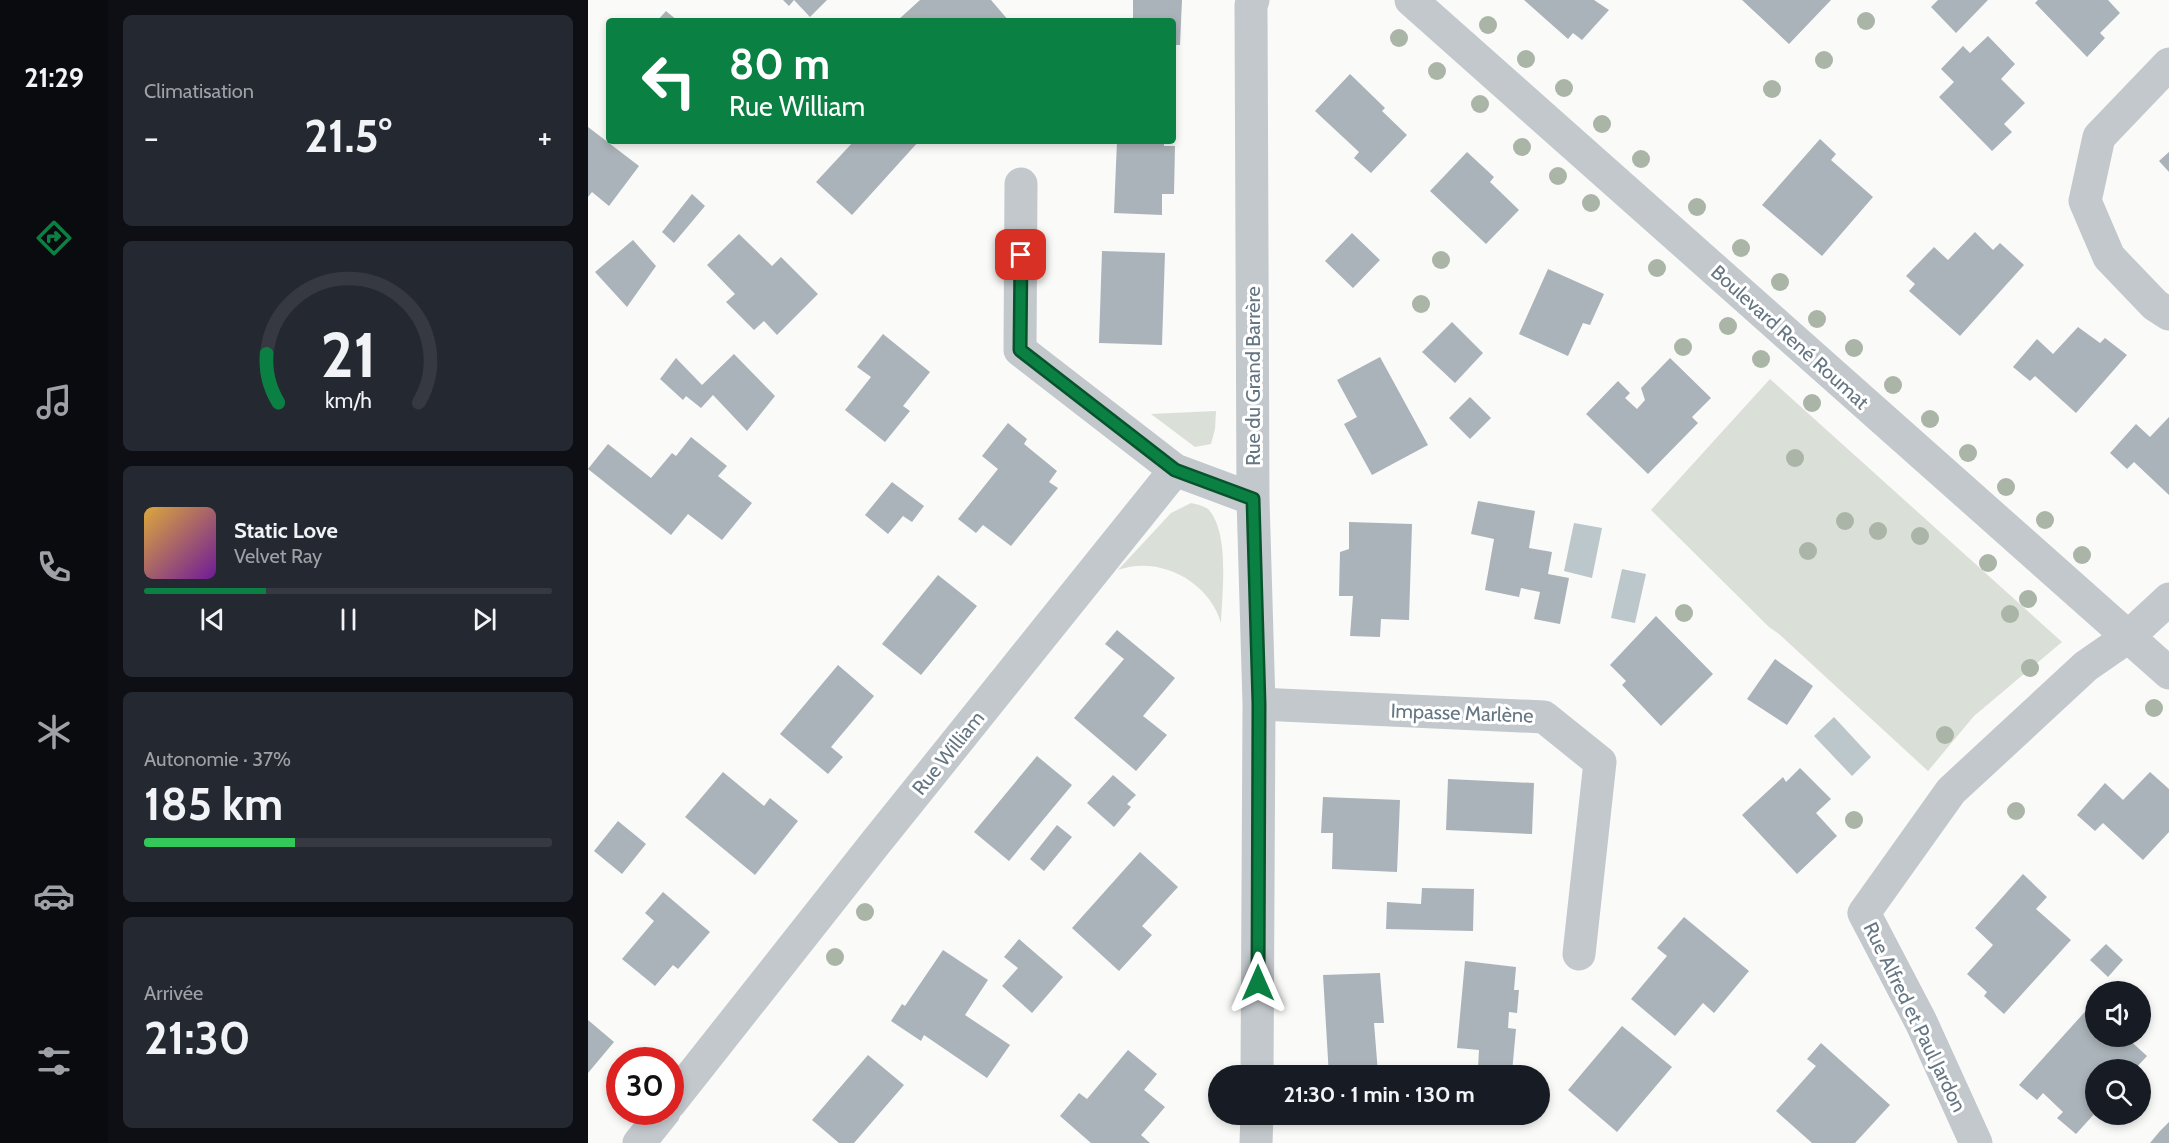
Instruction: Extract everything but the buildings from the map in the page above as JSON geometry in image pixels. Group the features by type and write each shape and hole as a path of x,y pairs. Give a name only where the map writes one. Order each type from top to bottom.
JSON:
{"street":[{"name":"Rue du Grand Barrère","path":"1253,0 1251,5 1253,499 1259,704 1257,1065"},
{"name":"Boulevard René Roumat","path":"1411,0 2169,673"},
{"path":"2169,64 2099,137 2085,201 2109,257 2155,305 2169,314"},
{"path":"1021,184 1020,350 1175,470 1253,499"},
{"name":"Rue William","path":"684,1085 1175,470"},
{"path":"2128,637 2169,599"},
{"name":"Rue Alfred et Paul Jardon","path":"1976,1143 1921,1022 1864,913 1951,791 2086,666 2128,637"},
{"name":"Impasse Marlène","path":"1259,704 1544,717 1600,762 1579,954"},
{"path":"639,1143 654,1125"},
{"path":"1256,1143 1257,1125"}],"shaded area":[{"path":"1770,379 2062,642 1974,716 1928,771 1769,627 1651,510"},
{"path":"1216,411 1211,444 1195,447 1151,414"},
{"path":"1191,503 1208,509 1215,519 1219,532 1223,563 1221,623 1206,595 1180,575 1150,566 1134,566 1118,570 1171,513"},
{"path":"1574,523 1602,528 1592,578 1564,571"},
{"path":"1622,569 1646,574 1635,623 1611,618"},
{"path":"1834,717 1871,757 1852,776 1814,736"}],"route":[{"path":"1021,255 1020,350 1175,470 1253,499 1259,704 1258,983"}]}
